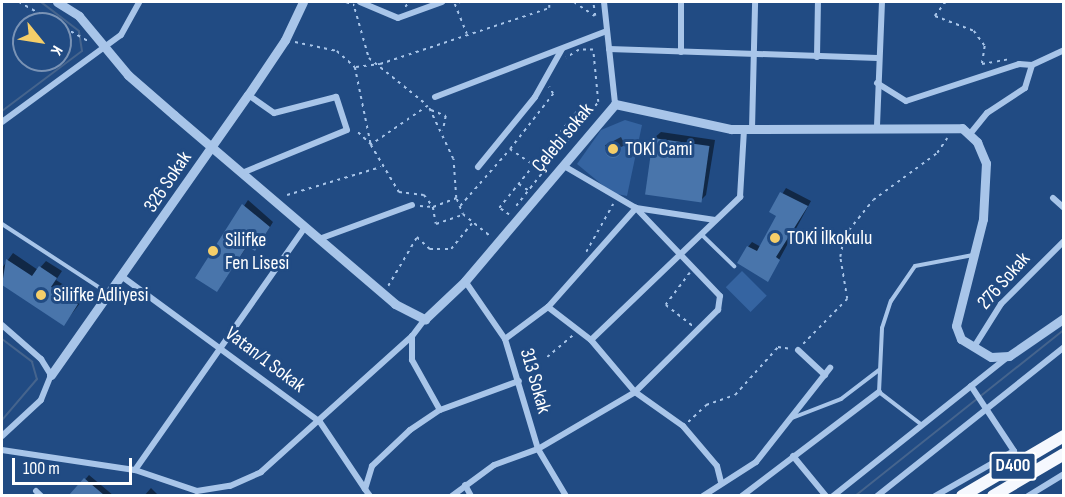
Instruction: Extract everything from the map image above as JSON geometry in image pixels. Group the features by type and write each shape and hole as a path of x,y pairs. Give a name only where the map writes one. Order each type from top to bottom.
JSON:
{"highway":[{"name":"D400","path":"962,495 1064,436"},
{"name":"D400","path":"993,495 1064,454"}],"street":[{"path":"2,450 135,470 197,491 230,486 261,472 320,422 412,336 425,319 395,304 212,148 128,75 79,16 57,2"},
{"path":"2,122 103,45 121,35 139,2"},
{"name":"326 Sokak","path":"51,375 124,278 248,95 289,41 303,2"},
{"path":"360,2 398,18 442,2"},
{"path":"604,2 615,104"},
{"path":"681,2 681,52"},
{"path":"591,340 740,196 754,55 755,2"},
{"path":"817,57 818,2"},
{"path":"876,126 876,83 882,2"},
{"path":"435,97 607,31"},
{"path":"478,167 535,97 562,48"},
{"path":"609,49 878,58"},
{"path":"876,83 906,101 1019,64 1032,65 1064,50"},
{"path":"1009,356 991,357 961,339 956,326 974,255 986,163 969,135 987,113 1025,88 1032,65"},
{"path":"242,173 347,130 336,97 274,113 248,95"},
{"name":"Çelebi sokak","path":"425,319 465,281 615,104 748,129 876,126 953,128 969,135"},
{"path":"564,166 615,200 636,208 715,220"},
{"path":"1053,198 1064,208"},
{"path":"319,239 412,205"},
{"path":"452,495 494,465 538,449 635,392 718,310 720,296 636,208"},
{"path":"505,339 548,307 636,208"},
{"path":"135,470 305,227"},
{"name":"276 Sokak","path":"974,347 1001,304 1064,241"},
{"name":"Vatan/1 Sokak","path":"124,278 221,347 320,422 370,495"},
{"name":"313 Sokak","path":"465,281 505,339 538,449 566,495"},
{"path":"548,307 591,340 635,392 682,426 717,466 721,482"},
{"path":"833,495 1009,356 1064,318"},
{"path":"2,326 41,359 51,375 41,400 2,436"},
{"path":"412,336 412,360 440,410"},
{"path":"877,495 1064,347"},
{"path":"798,350 825,375"},
{"path":"703,495 756,462 830,369"},
{"path":"365,489 372,466 440,410 519,381"},
{"path":"935,495 1014,451 971,387"},
{"path":"742,495 879,392"},
{"path":"793,456 826,495"},
{"path":"1028,495 1064,474"},
{"path":"465,485 471,495"}],"lane":[{"path":"2,224 111,296"},
{"path":"701,234 734,266"},
{"path":"922,425 879,392 882,328 891,301 915,266 974,255"},
{"path":"789,420 841,399 880,370"}],"path":[{"path":"19,2 90,43"},
{"path":"346,2 354,5 369,58 380,64 428,106 453,159 456,198 463,214 492,237"},
{"path":"405,7 409,2"},
{"path":"462,2 454,4 468,35"},
{"path":"355,67 380,64 549,8 549,2"},
{"path":"574,2 595,16 593,2"},
{"path":"946,2 935,16 974,31 985,46 982,64"},
{"path":"296,32 289,41 337,51 355,67 371,145"},
{"path":"503,223 598,102 593,50 579,50 559,68"},
{"path":"460,207 553,94 548,86 554,77"},
{"path":"509,215 499,208 582,105 591,112"},
{"path":"371,145 428,106"},
{"path":"430,110 446,116 442,132"},
{"path":"353,124 371,145 399,192 424,195 434,207 436,224 463,214"},
{"path":"682,426 706,405 735,395 778,347 798,350 847,299 840,257 844,236 873,200 937,153 953,128"},
{"path":"563,129 571,136"},
{"path":"510,149 544,171"},
{"path":"287,195 382,166"},
{"path":"519,184 528,191"},
{"path":"412,205 434,207 456,198"},
{"path":"583,257 615,200"},
{"path":"388,287 417,237 430,249 451,249 473,222"},
{"path":"485,245 497,230"},
{"path":"694,267 666,305 688,318 697,332"},
{"path":"379,280 396,294"},
{"path":"547,357 578,330"}],"shaded area":[{"path":"625,120 642,125 627,196 612,193 577,164 601,130"},
{"path":"742,271 767,296 750,312 726,287"}],"building":[{"path":"653,138 709,146 702,202 645,194"},
{"name":"TOKİ Cami","path":"613,142 621,150 613,158 605,150"},
{"name":"TOKİ İlkokulu","path":"780,192 808,206 776,257 780,260 768,282 737,263 747,246 757,251 776,216 769,212"},
{"name":"Silifke Fen Lisesi","path":"242,204 270,227 255,251 247,246 217,292 195,278"},
{"name":"Silifke Adliyesi","path":"6,259 32,276 39,266 57,278 51,287 78,304 64,326 2,285"},
{"path":"84,478 104,495 69,495"}],"waterway":[{"path":"2,111 82,51 79,31 41,2"},
{"path":"855,496 1064,330"},
{"path":"2,339 32,362 37,379 2,420"}],"place":[{"name":"TOKİ Cami","path":"613,149"},
{"name":"TOKİ İlkokulu","path":"775,238"},
{"name":"Silifke Fen Lisesi","path":"213,251"},
{"name":"Silifke Adliyesi","path":"41,295"}]}
